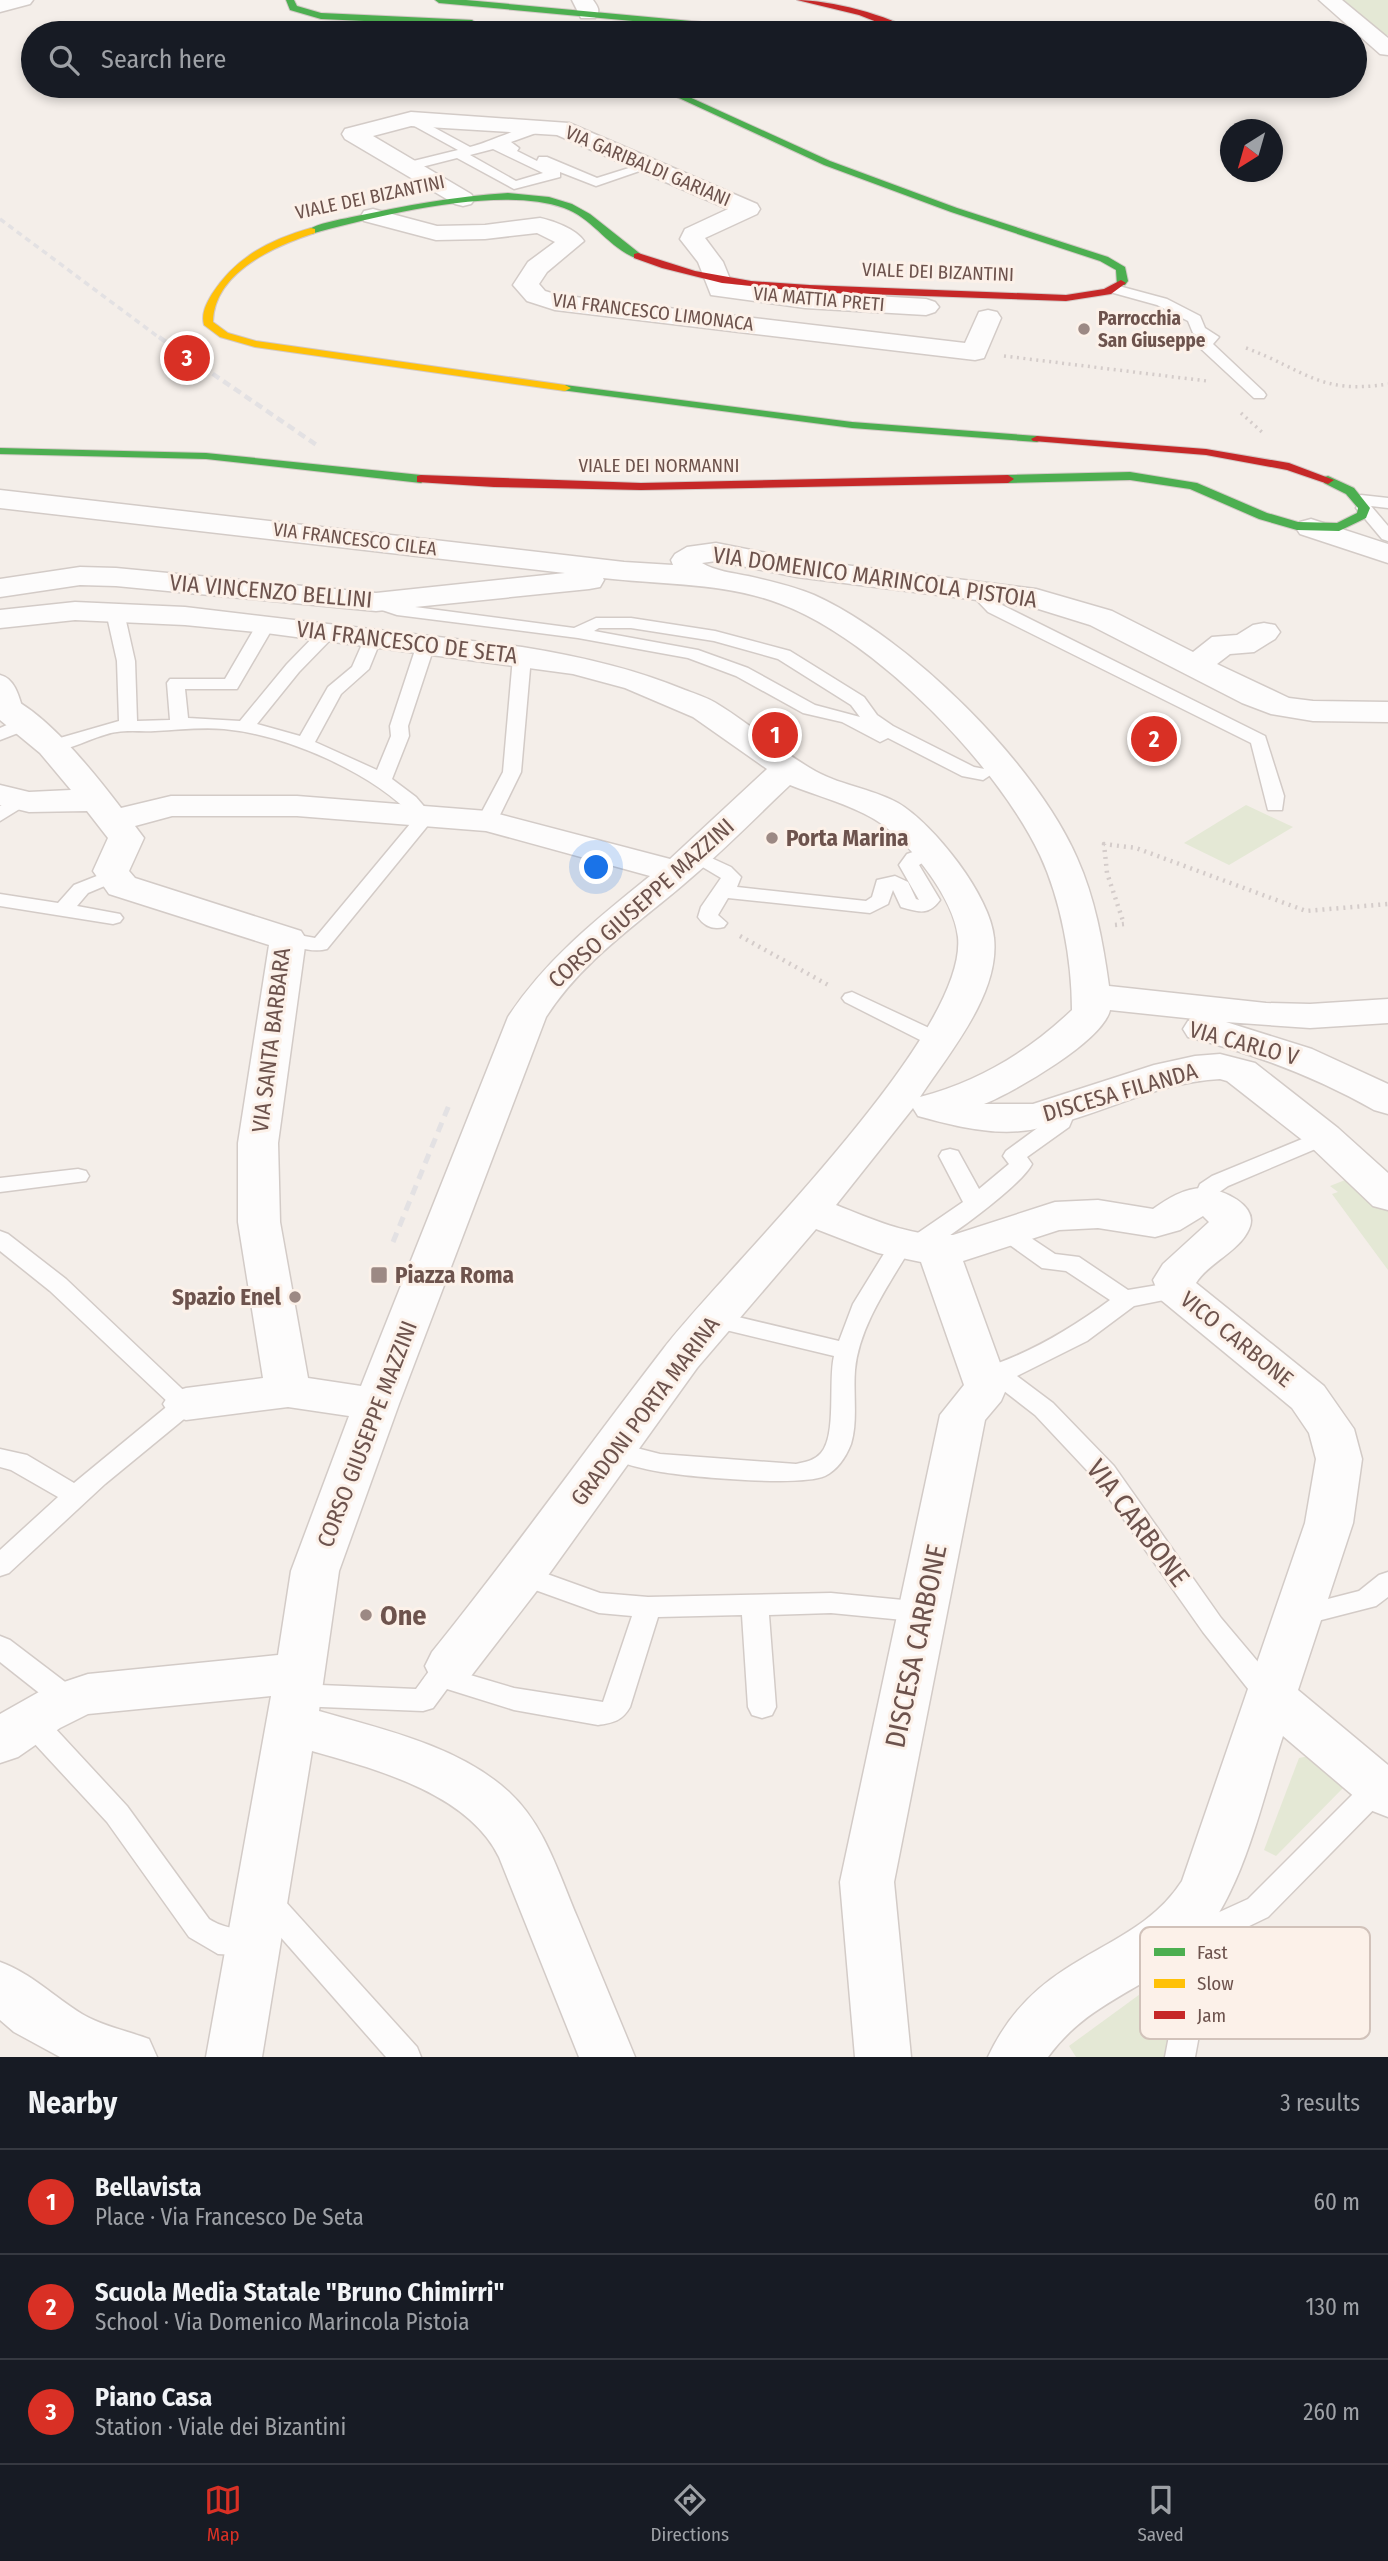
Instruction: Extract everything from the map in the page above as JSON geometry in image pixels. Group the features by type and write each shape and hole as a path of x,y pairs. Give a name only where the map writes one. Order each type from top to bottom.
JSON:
{"street":[{"path":"0,6 23,0"},
{"path":"290,0 293,8 310,15 427,21"},
{"path":"439,0 585,7 694,21"},
{"path":"801,0 860,13 881,21"},
{"path":"1329,0 1354,21"},
{"path":"1367,32 1388,49"},
{"name":"VIALE DEI BIZANTINI","path":"683,98 827,163 1104,259 1124,273 1123,281 1115,289 1098,295 1066,298 774,287 719,281 672,270 632,253 608,237 586,215 570,206 524,197 463,199 373,216 294,235 250,255 225,281 207,311 208,323 224,335 255,344 854,425 1215,453 1322,477 1349,489 1363,504"},
{"name":"VIA GARIBALDI GARIANI","path":"463,199 353,134 411,119 561,128 748,209 694,234 692,239 702,248 719,281"},
{"name":"VIA FRANCESCO LIMONACA","path":"373,216 436,233 485,232 540,225 572,241 537,267 526,285 537,296 555,302 975,352"},
{"name":"VIA MATTIA PRETI","path":"719,281 720,290 926,307"},
{"path":"975,352 988,318"},
{"name":"VIALE DEI NORMANNI","path":"0,451 205,456 408,478 531,485 826,485 1130,476 1193,486 1263,516 1311,528"},
{"name":"VIA FRANCESCO CILEA","path":"0,499 624,571 710,577"},
{"path":"1311,528 1329,529 1350,523 1362,514 1363,504"},
{"path":"1311,528 1388,554"},
{"name":"VIA DOMENICO MARINCOLA PISTOIA","path":"1091,1005 1083,929 1058,855 1025,797 992,772 947,711 891,657 854,628 802,601 765,588 710,577 689,569 686,560 698,553 716,552 797,568 1036,598 1101,618 1283,707 1313,711 1388,712"},
{"name":"VIA VINCENZO BELLINI","path":"0,588 80,576 116,577 376,602 577,583 624,571"},
{"name":"VIA FRANCESCO DE SETA","path":"0,619 62,612 115,612 266,624 522,657 597,670 670,694 729,725 787,769 885,810 902,822 930,852"},
{"path":"1195,666 1223,644 1243,645 1264,632"},
{"path":"10,720 52,746 126,838 112,866 112,876"},
{"name":"CORSO GIUSEPPE MAZZINI","path":"234,2057 315,1571 376,1404 527,1017 538,996 560,972 685,864 787,769"},
{"path":"6,803 105,810 184,806 297,806 487,821 685,864"},
{"name":"GRADONI PORTA MARINA","path":"446,1671 522,1575 681,1357 809,1210 916,1102 937,1040 963,1000 976,956 976,936 968,905 930,852"},
{"name":"VIA SANTA BARBARA","path":"112,876 132,891 288,939 258,1143 259,1222 288,1391"},
{"path":"916,1102 960,1100 1021,1070 1051,1049 1091,1005 1266,1015 1388,1012"},
{"name":"VIA CARLO V","path":"1091,1005 1268,1045 1333,1072 1388,1101"},
{"name":"DISCESA FILANDA","path":"916,1102 1010,1118 1032,1117 1066,1108 1120,1087 1208,1066 1225,1066 1241,1072 1324,1138 1388,1196"},
{"path":"809,1210 917,1248 954,1249 1046,1218 1086,1213 1155,1223 1165,1220 1188,1205 1203,1202"},
{"name":"VICO CARBONE","path":"1195,1927 1329,1523 1339,1459 1331,1429 1308,1397 1176,1290 1174,1280 1178,1274 1229,1227 1231,1222 1227,1212 1221,1207 1203,1202"},
{"path":"917,1248 991,1376"},
{"name":"DISCESA CARBONE","path":"883,2057 867,1882 963,1415 985,1390 991,1376"},
{"path":"186,1404 288,1391 376,1404"},
{"path":"32,1720 88,1694 295,1698 383,1750 421,1765 457,1785 495,1813 510,1828 525,1856 607,2057"},
{"path":"1271,1698 1383,1791"},
{"name":"VICO CARBONE","path":"1016,2057 1048,2014 1067,1998 1140,1955"},
{"path":"0,1986 34,2014 68,2035 129,2057"}],"lane":[{"path":"405,167 463,153 494,145 555,174 514,185 463,153 411,119"},
{"path":"543,126 499,142 596,182 648,166"},
{"path":"1115,289 1162,302 1195,319 1198,330 1212,337 1204,344 1259,395"},
{"path":"1363,504 1388,503"},
{"path":"1363,504 1388,536"},
{"path":"976,591 994,608 1259,740 1275,796 1275,806"},
{"path":"376,602 397,610 652,644 692,654 742,672 809,709 848,718 951,773 963,776 992,772"},
{"path":"115,612 126,661 128,727"},
{"path":"577,633 596,623 631,623 715,636 784,655 858,701 870,719 887,730 969,772 992,772"},
{"path":"180,725 176,683 231,685 266,624"},
{"path":"245,727 293,668 328,632"},
{"path":"304,745 334,691 360,668 373,637"},
{"path":"382,781 400,736 398,726 426,644"},
{"path":"487,821 512,772 522,657"},
{"path":"0,680 7,689 10,720"},
{"path":"52,746 115,728 210,723 245,727 353,764 415,804 425,818 320,945 288,939"},
{"path":"723,891 870,907 881,900 884,884 895,882 901,886 908,903 924,907 930,900 909,865 914,858 930,852"},
{"path":"685,864 728,873 731,880 708,911 708,917 717,923"},
{"path":"63,910 81,889 112,876"},
{"path":"0,900 113,918"},
{"path":"852,998 937,1040"},
{"path":"613,1451 660,1463 796,1473 816,1470 823,1465 835,1451 843,1426 842,1363 865,1304 917,1248 1019,1168 1021,1164 1014,1156 1061,1122 1066,1108"},
{"path":"1203,1202 1208,1189 1220,1181 1324,1138"},
{"path":"950,1156 975,1204"},
{"path":"0,1185 78,1176"},
{"path":"1008,1233 1049,1262 1071,1263 1126,1300"},
{"path":"0,1239 58,1285 186,1404 3,1558"},
{"path":"991,1376 1079,1335 1126,1300 1141,1294 1176,1290"},
{"path":"713,1320 847,1351"},
{"name":"VIA CARBONE","path":"991,1376 1044,1409 1105,1473 1213,1625 1271,1698"},
{"path":"0,1458 18,1462 76,1496"},
{"path":"522,1575 599,1603 648,1607 831,1603 924,1612"},
{"path":"1298,1616 1367,1599 1388,1582"},
{"path":"755,1604 762,1707"},
{"path":"295,1698 423,1700 446,1671 514,1699 598,1714 611,1713 618,1703 648,1607"},
{"path":"0,1647 32,1720 117,1814 199,1928 218,1941 253,1942"},
{"path":"1200,1927 1258,1908 1383,1791"},
{"path":"261,1895 406,2057"},
{"path":"1180,2057 1182,2039"}],"path":[{"path":"1212,337 1255,351 1311,380 1328,385 1364,388 1388,384"},
{"path":"975,352 1205,379 1214,388"},
{"path":"1234,406 1272,442"},
{"path":"1104,844 1136,848 1306,911 1388,904"},
{"path":"717,923 852,998"}],"green space":[{"path":"1340,0 1388,0 1388,35 1379,36 1367,25 1367,21 1363,21"},
{"path":"1246,805 1293,827 1229,865 1184,843"},
{"path":"1355,1176 1388,1210 1388,1270 1332,1194 1338,1192 1330,1186"},
{"path":"1309,1756 1347,1784 1276,1856 1264,1850 1299,1758"},
{"path":"1140,1994 1140,2039 1169,2039 1166,2057 1076,2057 1069,2046"}],"railway":[{"path":"0,219 161,339"},
{"path":"159,337 318,446"},
{"path":"393,1242 449,1105"}],"traffic: fast":[{"path":"290,0 293,8 321,16 429,21"},
{"path":"439,0 661,21"},
{"path":"684,98 827,163 954,210 1104,259 1121,269 1121,283"},
{"path":"311,231 358,219 466,200 529,197 549,200 578,210 618,244 638,256"},
{"path":"565,388 852,425 1037,439"},
{"path":"0,451 206,456 421,479"},
{"path":"1008,479 1130,476 1193,486 1263,516 1297,526 1339,527 1362,515 1364,508 1350,491 1328,480"}],"traffic: slow":[{"path":"311,231 258,252 236,269 211,304 208,323 224,335 255,344 565,388"}],"traffic: jam":[{"path":"801,0 861,13 881,21"},
{"path":"638,256 722,280 809,289 1066,298 1107,292 1121,283"},
{"path":"1037,439 1206,452 1289,467 1328,480"},
{"path":"421,479 641,486 1008,479"}],"place":[{"name":"Parrocchia San Giuseppe","path":"1084,329"},
{"name":"Piano Casa","path":"187,358"},
{"name":"Bellavista","path":"775,735"},
{"name":"Scuola Media Statale \"Bruno Chimirri\"","path":"1154,739"},
{"name":"Porta Marina","path":"772,838"},
{"name":"Piazza Roma","path":"379,1275"},
{"name":"Spazio Enel","path":"295,1297"},
{"name":"One","path":"366,1615"}]}
